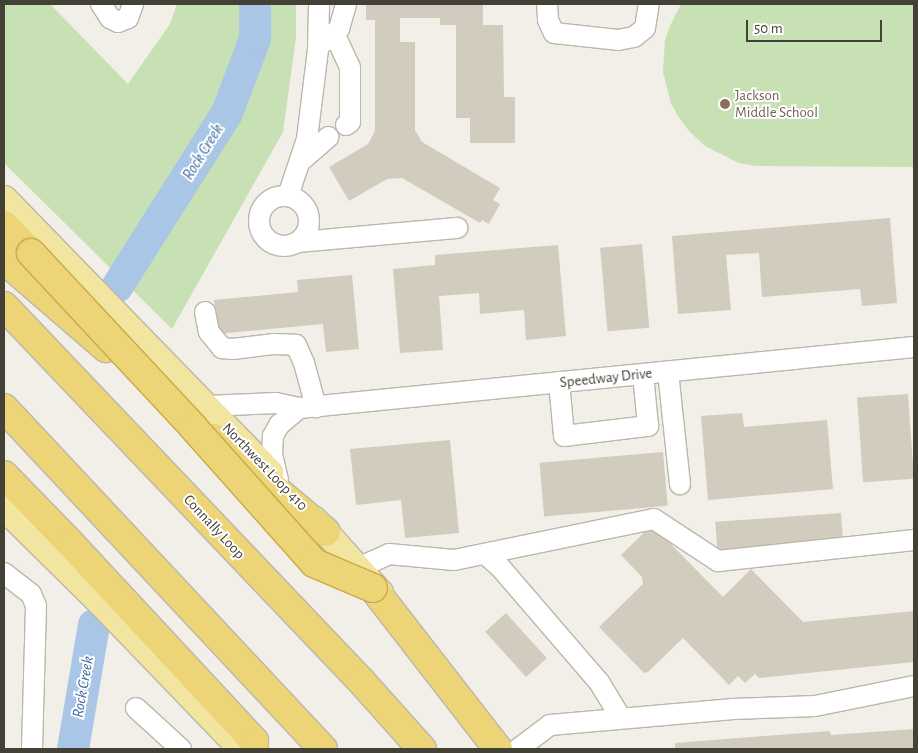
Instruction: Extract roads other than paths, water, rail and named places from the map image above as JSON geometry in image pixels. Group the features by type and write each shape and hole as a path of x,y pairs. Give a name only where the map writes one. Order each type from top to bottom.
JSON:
{"highway":[{"path":"4,225 193,427 314,562 366,578 498,749"},
{"path":"4,260 326,532"},
{"name":"Connally Loop","path":"4,306 362,682 422,749"},
{"path":"4,408 323,749"},
{"path":"4,422 70,479"},
{"path":"4,475 71,544 254,741 241,748"}],"main road":[{"name":"Northwest Loop 410","path":"4,198 207,406 326,532 465,692 511,749"},
{"path":"4,508 108,611 241,748"}],"street":[{"path":"101,4 110,18 118,22 128,18 133,4"},
{"path":"288,196 308,139 318,47 319,4"},
{"path":"318,47 339,29 346,4"},
{"path":"548,4 548,20 554,33 618,40 634,37 645,28 650,4"},
{"path":"334,33 350,68 350,122 346,125"},
{"path":"299,163 328,137"},
{"path":"299,242 308,228 308,211 296,199 288,196 280,196 265,203 261,210 259,227 268,241 275,245 291,246 299,242 457,228"},
{"path":"205,312 209,332 222,348 234,349 273,344 296,346 304,363 307,408 279,426 273,436 272,454 278,480"},
{"name":"Speedway Drive","path":"207,406 276,403 307,408 914,347"},
{"path":"668,372 680,484"},
{"path":"559,382 564,436 648,426 642,374"},
{"path":"366,578 389,554 454,560 654,520 718,561 914,540"},
{"path":"485,554 519,588 599,682 621,718"},
{"path":"4,573 31,594 36,606 32,749"},
{"path":"518,749 550,725 733,708 815,706 914,686"},
{"path":"136,708 181,749"}],"waterway":[{"name":"Rock Creek","path":"117,287 227,113 255,39 255,4"},
{"name":"Rock Creek","path":"73,749 94,625"}],"place":[{"name":"Jackson Middle School","path":"725,104"}]}
